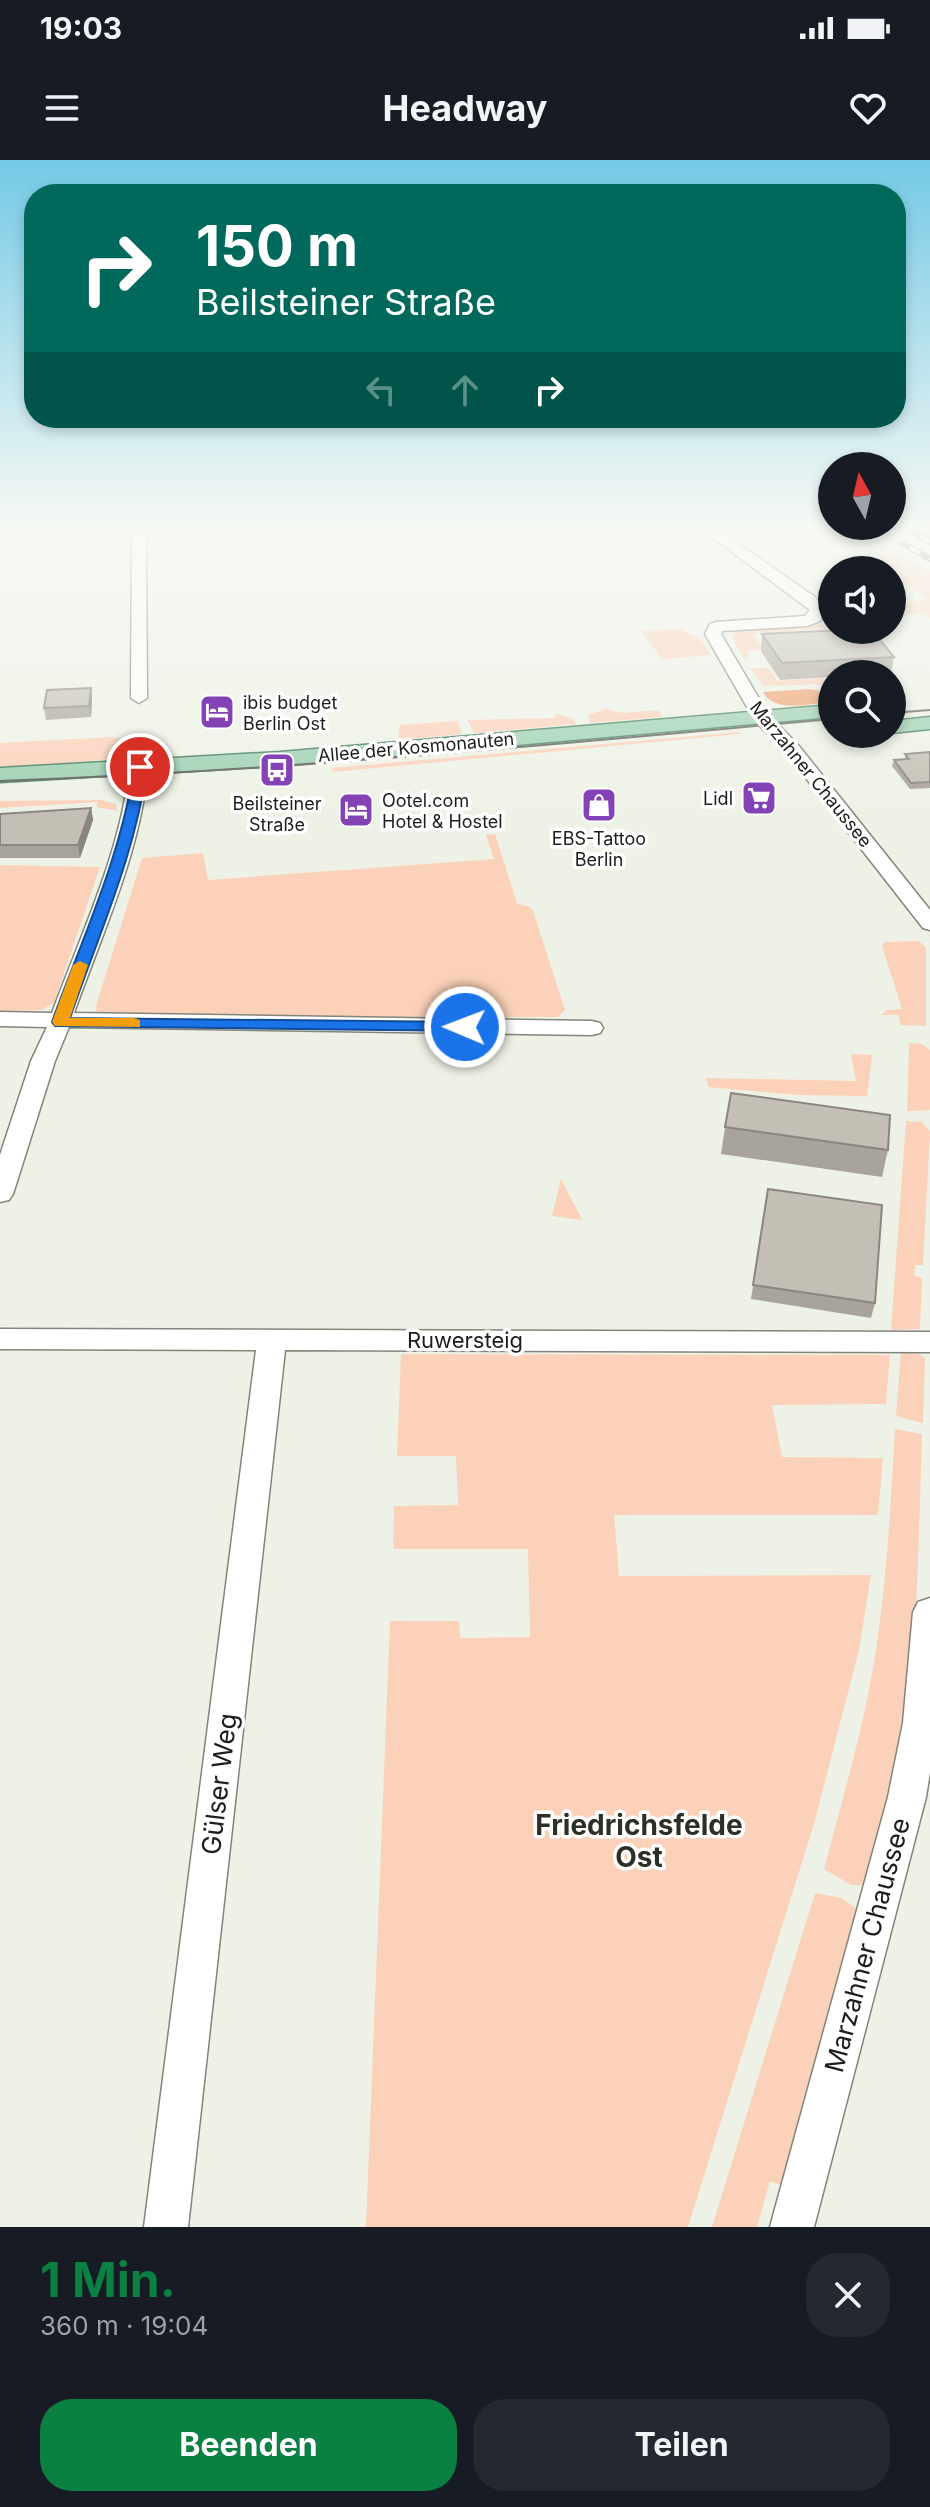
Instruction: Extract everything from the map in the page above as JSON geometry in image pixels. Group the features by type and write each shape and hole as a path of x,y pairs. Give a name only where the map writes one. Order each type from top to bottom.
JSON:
{"main road":[{"path":"906,705 930,703"},
{"name":"Allee der Kosmonauten","path":"0,775 139,770 818,712"},
{"path":"906,726 930,723"},
{"name":"Allee der Kosmonauten","path":"0,794 139,770 312,777 818,733"}],"street":[{"path":"138,622 139,698"},
{"name":"Marzahner Chaussee","path":"785,622 716,627 713,634 761,717 930,924"},
{"path":"0,1194 43,1061 121,852 139,770"},
{"path":"0,1019 592,1028"},
{"name":"Ruwersteig","path":"0,1339 930,1342"},
{"name":"Gülser Weg","path":"166,2227 272,1340"},
{"name":"Marzahner Chaussee","path":"792,2227 907,1797 921,1723 930,1612"}],"shaded area":[{"path":"818,625 818,629 757,633 754,637 758,642 782,648 746,651 749,657 744,658 732,638 735,632 748,628"},
{"path":"679,629 700,638 711,655 662,659 641,631"},
{"path":"769,668 778,681 818,678 818,684 764,686 751,669"},
{"path":"818,691 818,704 784,705 769,699 763,692"},
{"path":"606,709 624,713 658,710 663,717 590,723 588,715"},
{"path":"555,714 573,718 576,724 475,733 467,720 556,718"},
{"path":"458,721 462,734 398,740 400,725"},
{"path":"740,734 333,772 332,768"},
{"path":"120,738 119,751 110,759 0,769 0,743"},
{"path":"101,800 116,804 118,811 97,807 97,802 0,808 0,801"},
{"path":"495,834 517,903 532,908 565,1010 558,1017 97,1016 96,1006 142,858 203,853 208,880 494,859 486,835"},
{"path":"0,865 100,867 54,1003 41,1010 0,1011"},
{"path":"919,941 926,948 926,1026 901,1025 898,1015 881,1015 887,1010 902,1009 882,946 884,942"},
{"path":"909,1043 922,1044 930,1050 930,1110 907,1111"},
{"path":"851,1054 872,1055 867,1096 798,1095 708,1087 706,1078 856,1081"},
{"path":"906,1121 921,1122 930,1131 923,1265 915,1265 914,1276 922,1278 920,1329 891,1330"},
{"path":"561,1179 582,1220 552,1216"},
{"path":"901,1352 917,1353 925,1358 923,1423 896,1416"},
{"path":"401,1354 890,1355 886,1404 772,1405 782,1457 883,1458 878,1515 614,1515 619,1576 871,1575 859,1650 814,1824 688,2227 366,2227 390,1621 459,1621 460,1638 530,1637 528,1549 393,1549 394,1506 458,1505 456,1456 397,1456"},
{"path":"895,1429 922,1434 911,1679 900,1757 867,1885 851,1885 824,1869 870,1685 887,1558"},
{"path":"815,1893 842,1898 858,1910 782,2186 770,2181 757,2227 712,2227"}],"building":[{"path":"818,631 818,644 883,644 894,657 782,663 762,634"},
{"path":"91,688 89,706 44,708 47,690"},
{"path":"930,752 930,782 911,783 894,760 909,759 905,754"},
{"path":"91,808 78,845 0,845 0,814"},
{"path":"731,1093 890,1115 888,1150 725,1127"},
{"path":"768,1189 882,1205 875,1303 753,1285"}],"tram line":[{"path":"906,712 930,710"},
{"path":"0,781 312,764 818,720"}],"slow traffic":[{"path":"80,965 60,1022 134,1023"}],"place":[{"name":"ibis budget Berlin Ost","path":"217,712"},
{"name":"Beilsteiner Straße","path":"277,770"},
{"name":"Lidl","path":"759,798"},
{"name":"EBS-Tattoo Berlin","path":"599,805"},
{"name":"Ootel.com Hotel & Hostel","path":"356,810"}],"district":[{"name":"Friedrichsfelde Ost","path":"639,1841"}],"route":[{"path":"140,767 136,799 121,852 60,1022 465,1027"}]}
